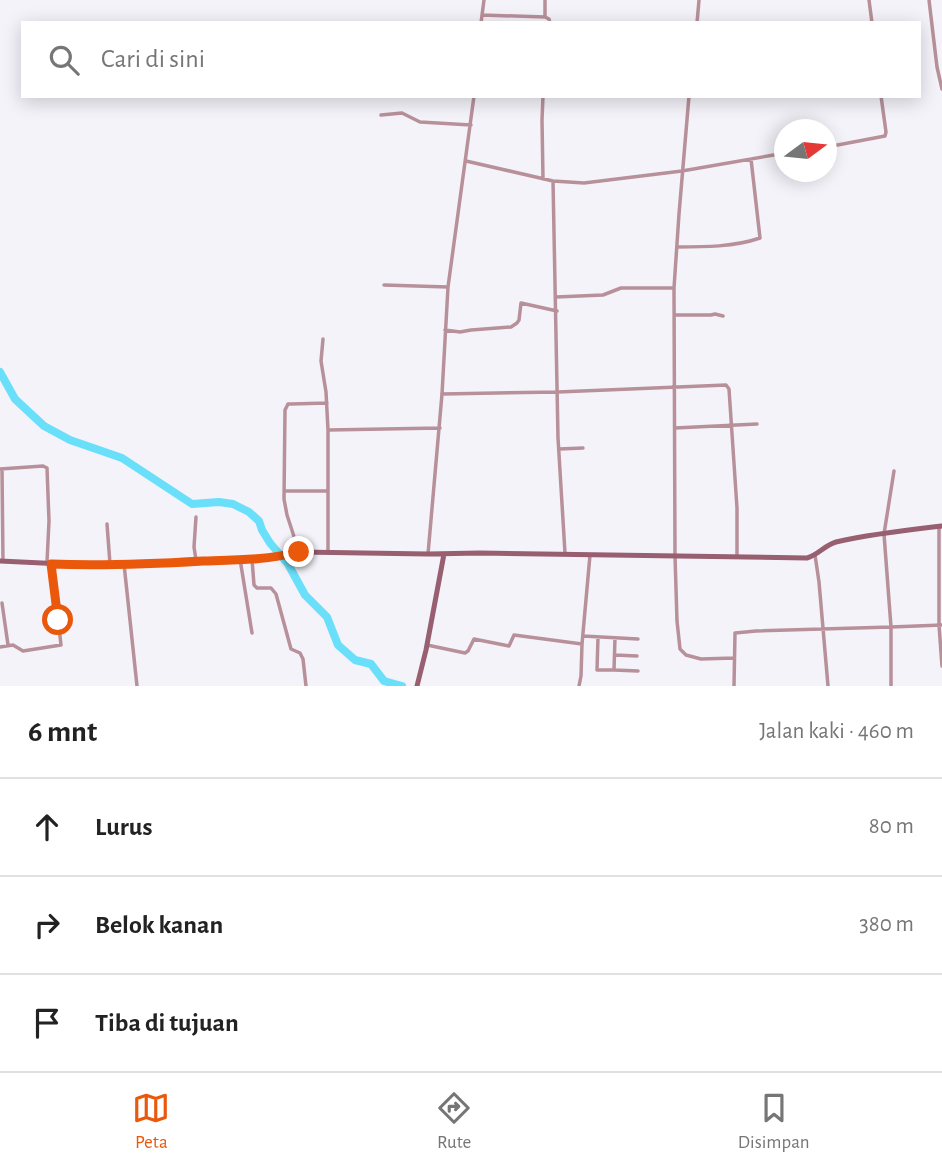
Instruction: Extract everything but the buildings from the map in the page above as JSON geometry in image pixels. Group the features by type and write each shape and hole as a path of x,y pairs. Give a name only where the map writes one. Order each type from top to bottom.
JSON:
{"street":[{"path":"481,21 484,0"},
{"path":"545,0 545,17"},
{"path":"697,21 699,0"},
{"path":"869,0 872,21"},
{"path":"929,0 942,89"},
{"path":"482,15 545,17 550,21"},
{"path":"428,554 449,287 474,98"},
{"path":"543,98 543,179"},
{"path":"689,98 674,288 677,621 680,649 686,655 696,659 734,658"},
{"path":"837,145 885,136 887,132 881,98"},
{"path":"381,115 402,113 420,122 471,125"},
{"path":"466,161 553,181 584,183 682,172 774,155"},
{"path":"677,247 720,246 760,238 751,159"},
{"path":"553,181 559,449 565,554"},
{"path":"384,285 449,287"},
{"path":"556,297 603,295 625,288 674,288"},
{"path":"445,330 460,332 511,327 519,320 522,303 556,310"},
{"path":"674,315 723,316"},
{"path":"323,339 321,369 328,430 328,552"},
{"path":"442,394 726,385 729,389 737,508 737,558"},
{"path":"299,552 287,514 284,491 285,407 291,404 327,403"},
{"path":"675,428 757,424"},
{"path":"328,430 439,428"},
{"path":"559,449 583,448"},
{"path":"0,647 16,645 23,651 61,645 49,564 47,468 43,466 1,469 1,561 49,564 124,564 276,558 299,552 807,558 834,543 941,526 942,666"},
{"path":"891,686 891,627 884,534 894,471"},
{"path":"284,491 327,491"},
{"path":"196,517 194,547 197,561"},
{"path":"107,524 110,564"},
{"path":"417,686 444,554"},
{"path":"579,686 590,555"},
{"path":"815,555 820,582 828,686"},
{"path":"240,559 252,633"},
{"path":"252,559 254,586 271,589 276,594 291,649 300,653 303,659 306,686"},
{"path":"124,564 136,686"},
{"path":"3,603 8,645"},
{"path":"734,686 734,638 738,632 941,625"},
{"path":"427,645 465,653 474,639 509,646 514,635 582,644"},
{"path":"583,636 638,639"},
{"path":"598,637 597,670 638,671"},
{"path":"614,670 615,638"},
{"path":"614,655 637,656"}],"waterway":[{"path":"0,372 15,399 44,426 70,440 122,458 192,504 219,502 233,504 249,512 259,521 270,543 288,564 305,595 327,617 338,645 355,660 371,664 384,681 402,686"}],"route":[{"path":"58,620 51,564 276,558 299,552"}]}
